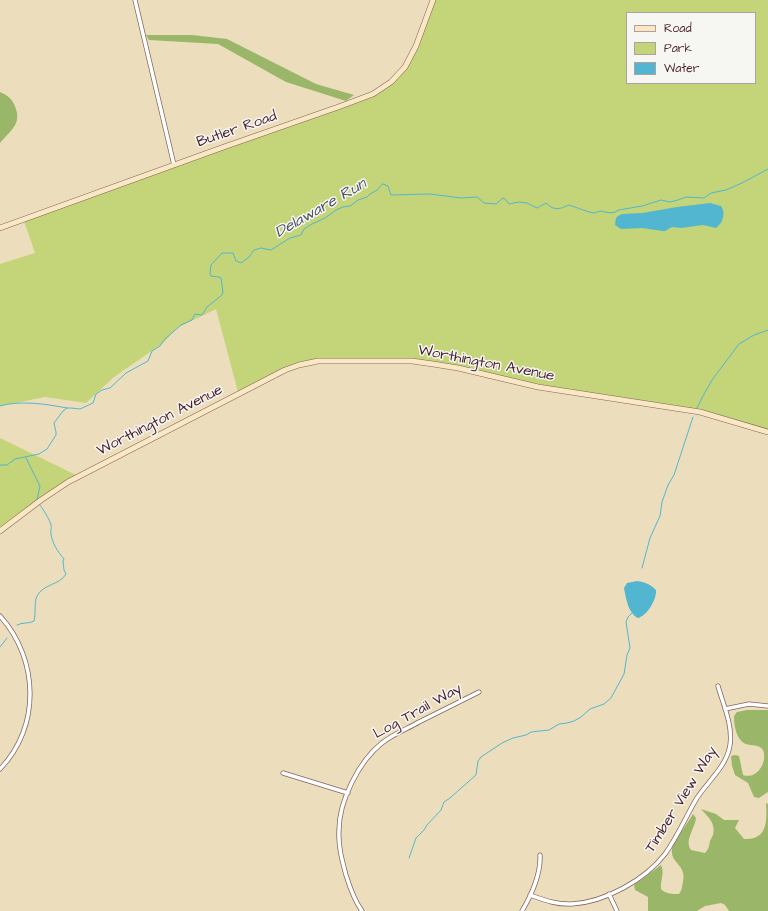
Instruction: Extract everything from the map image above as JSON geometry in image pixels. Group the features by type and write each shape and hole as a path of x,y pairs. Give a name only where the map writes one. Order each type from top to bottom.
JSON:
{"main road":[{"name":"Butler Road","path":"0,228 373,94 399,75 410,58 433,0"},
{"name":"Worthington Avenue","path":"0,531 50,493 73,479 285,370 311,362 412,361 444,365 538,387 700,412 768,432"}],"street":[{"path":"134,0 174,166"},
{"path":"0,616 11,630 24,656 29,674 30,693 29,714 22,736 13,754 0,769"},
{"name":"Timber View Way","path":"530,895 550,902 571,904 588,901 609,894 638,879 661,859 677,835 697,799 722,765 728,753 730,727 718,686"},
{"name":"Log Trail Way","path":"362,911 350,890 340,849 339,824 342,809 348,793 360,768 371,753 382,743 401,731 479,692"},
{"path":"725,709 749,704 768,706"},
{"path":"283,773 348,793"},
{"path":"522,911 539,872 540,855"},
{"path":"609,894 617,911"}],"green space":[{"path":"434,0 768,0 768,430 724,416 553,387 424,362 310,361 238,392 216,309 177,328 163,343 114,377 86,403 45,397 0,406 0,264 35,253 24,221 231,146 364,100 405,70"},
{"path":"146,35 192,35 227,39 316,84 354,95 346,101 286,82 218,44 149,40"},
{"path":"0,92 12,100 16,111 17,121 12,130 0,143"},
{"path":"0,438 76,475 0,529"},
{"path":"747,710 768,710 768,792 759,798 754,797 748,783 735,775 732,766 731,756 735,755 739,756 743,775 753,775 763,765 763,750 757,746 743,742 736,732 734,716 737,712"},
{"path":"766,803 768,804 768,911 729,911 725,905 721,903 705,906 697,911 648,911 648,897 635,890 634,885 661,865 663,871 661,889 667,893 679,894 682,888 684,876 683,871 673,858 672,849 693,814 696,818 689,838 689,846 691,850 705,853 708,849 714,831 711,820 701,809 716,814 724,820 739,820 735,828 744,839 758,836 762,833 766,823"}],"water":[{"path":"710,203 721,206 723,209 722,221 716,228 703,225 681,228 672,227 663,231 642,228 621,229 615,225 616,218 622,214 642,213"},
{"path":"637,581 652,586 656,590 655,598 651,607 645,614 638,618 630,609 624,588 627,583"}],"waterway":[{"name":"Delaware Run","path":"0,465 7,465 15,459 39,454 47,449 56,435 54,423 63,411 67,408 80,409 93,403 96,394 102,390 110,388 126,373 148,361 152,351 160,346 164,340 181,325 192,320 195,314 202,315 207,307 222,295 223,292 221,278 211,276 210,274 211,265 222,253 233,253 236,261 241,263 249,257 254,250 261,248 271,250 290,238 301,235 304,229 310,225 325,218 336,210 350,206 358,200 367,197 383,184 388,186 391,195 430,194 461,198 477,197 484,203 496,204 503,198 509,204 519,202 527,203 537,208 546,203 556,209 569,205 594,213 600,211 611,213 661,200 670,202 686,197 704,198 711,193 726,190 742,183 768,169"},
{"path":"697,408 712,380 739,344 754,335 768,330"},
{"path":"0,406 24,403 67,408"},
{"path":"642,568 650,538 660,516 662,502 668,485 674,475 693,417"},
{"path":"26,458 40,486 37,500"},
{"path":"17,625 34,621 37,596 43,589 60,580 66,574 64,570 64,559 54,544 50,523 40,505"},
{"path":"409,858 416,838 441,810 444,802 476,775 478,761 481,757 502,743 513,738 526,735 531,732 549,730 559,724 574,721 590,709 604,704 611,698 624,674 627,655 630,648 626,622 628,617 633,612"},
{"path":"0,647 7,638"}]}
